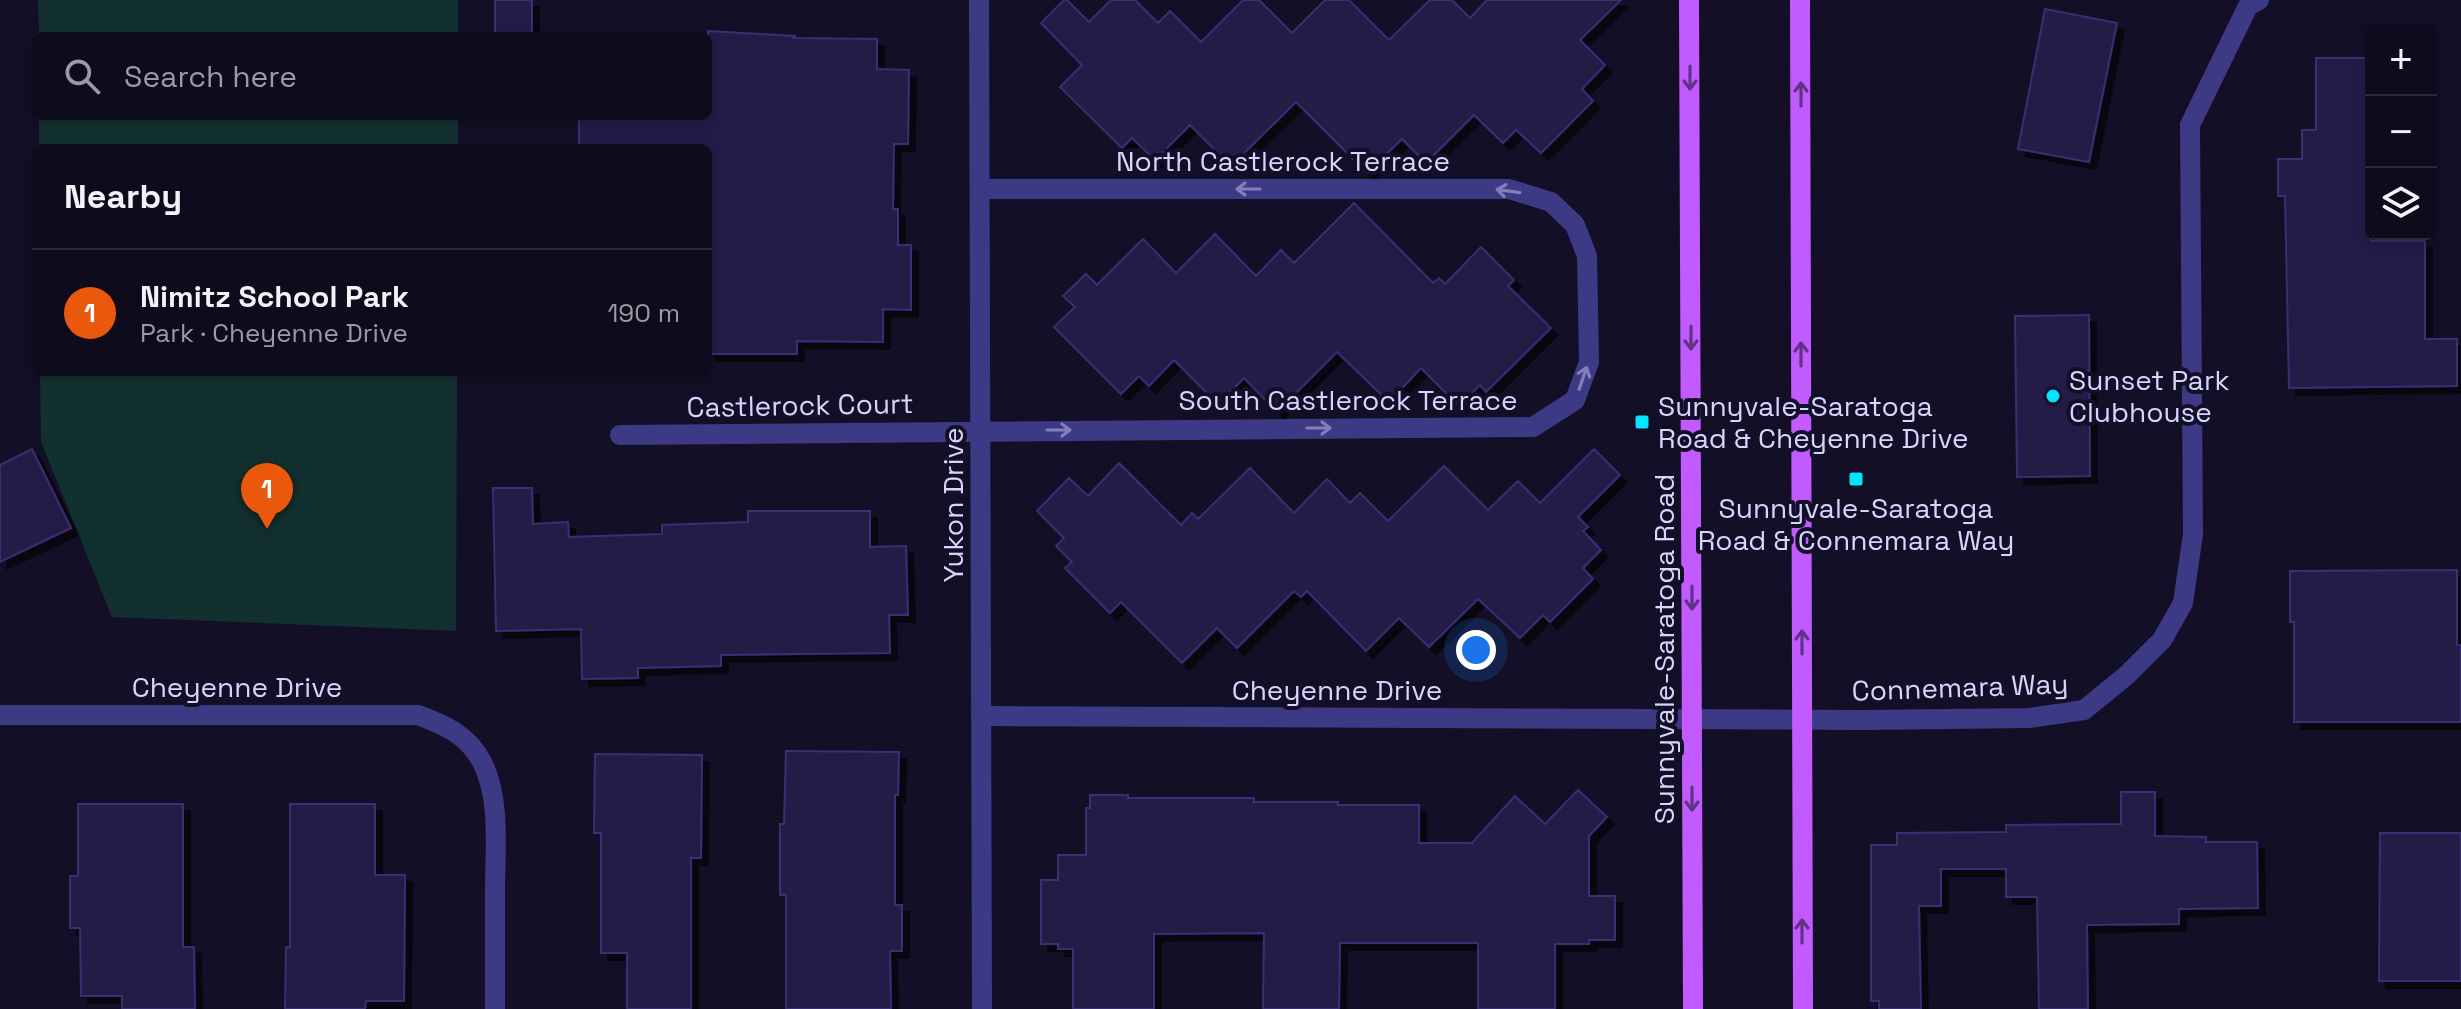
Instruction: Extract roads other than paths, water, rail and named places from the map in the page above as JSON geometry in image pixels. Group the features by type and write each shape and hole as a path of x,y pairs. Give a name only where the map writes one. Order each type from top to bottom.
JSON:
{"main road":[{"name":"Sunnyvale-Saratoga Road","path":"1689,0 1693,1009"},
{"path":"1800,0 1803,1009"}],"street":[{"name":"Yukon Drive","path":"979,0 982,1009"},
{"name":"Connemara Way","path":"1692,721 2029,718 2084,710 2127,675 2162,640 2183,603 2193,534 2190,125 2248,6 2259,0"},
{"name":"North Castlerock Terrace","path":"980,189 1509,189 1551,202 1575,225"},
{"name":"South Castlerock Terrace","path":"981,430 1533,427 1575,400 1589,362 1587,256 1575,225"},
{"name":"Castlerock Court","path":"620,435 981,430"},
{"name":"Cheyenne Drive","path":"0,715 418,715 448,726 481,761 490,787 495,824 495,1009"},
{"name":"Cheyenne Drive","path":"981,716 1692,721"}],"place":[{"name":"Sunset Park Clubhouse","path":"2053,396"},
{"name":"Sunnyvale-Saratoga Road & Cheyenne Drive","path":"1642,422"},
{"name":"Sunnyvale-Saratoga Road & Connemara Way","path":"1856,479"},
{"name":"Nimitz School Park","path":"267,529"}]}
